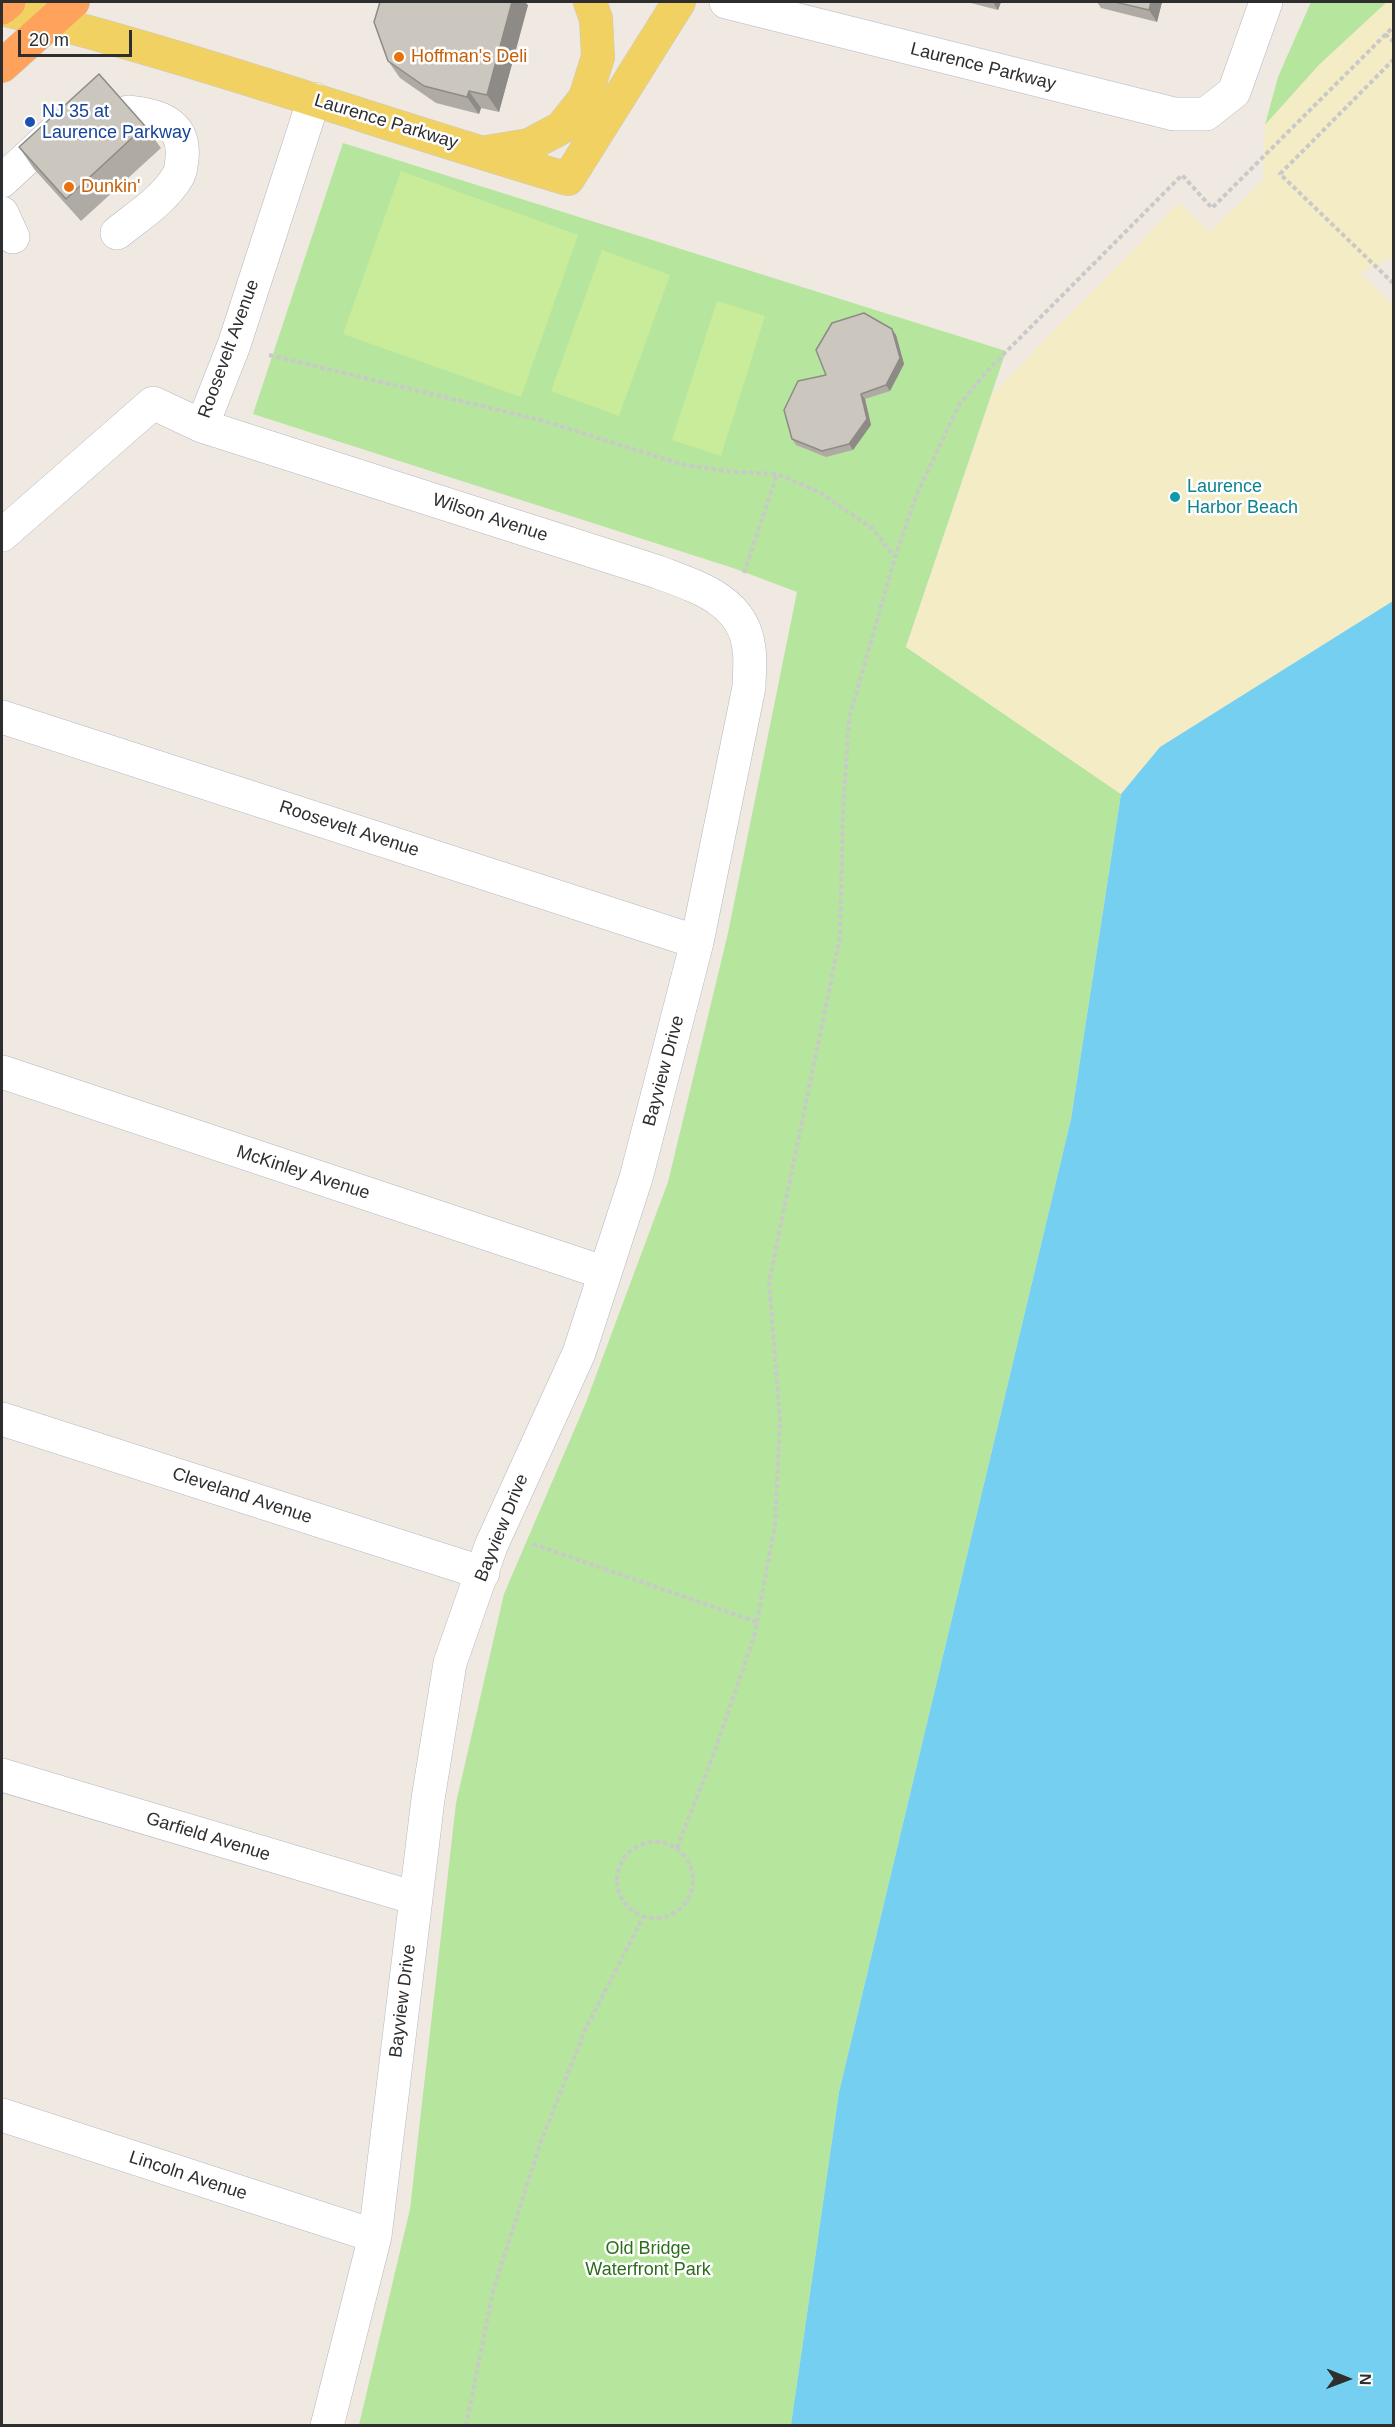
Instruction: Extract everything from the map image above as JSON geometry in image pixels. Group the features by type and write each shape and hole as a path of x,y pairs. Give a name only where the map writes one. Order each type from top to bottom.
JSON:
{"highway":[{"path":"2,9 9,2"},
{"path":"2,66 62,11"}],"main road":[{"path":"482,152 529,145 561,128 585,98 598,57 596,19 590,2"},
{"name":"Laurence Parkway","path":"2,9 62,11 314,99 568,179 679,2"}],"street":[{"name":"Laurence Parkway","path":"726,2 1174,114 1206,114 1234,92 1266,2"},
{"name":"Roosevelt Avenue","path":"2,535 153,403 202,426 234,345 314,99"},
{"path":"2,182 77,113 87,112"},
{"path":"117,233 165,193 180,174 183,147 173,126 153,115 128,112"},
{"name":"Wilson Avenue","path":"202,426 658,572 711,593 740,618 749,648"},
{"name":"Bayview Drive","path":"327,2426 375,2236 415,1898 450,1663 491,1546 579,1353 636,1178 697,942 749,687 749,648"},
{"name":"Roosevelt Avenue","path":"2,717 697,942"},
{"name":"McKinley Avenue","path":"2,1072 605,1274"},
{"name":"Cleveland Avenue","path":"2,1419 483,1573"},
{"name":"Garfield Avenue","path":"2,1775 415,1898"},
{"name":"Lincoln Avenue","path":"2,2115 375,2236"}],"path":[{"path":"677,1848 714,1754 754,1637 775,1525 780,1420 770,1282 840,937 843,811 849,719 895,557 916,496 959,405 989,369 1182,175 1212,208 1394,26"},
{"path":"1385,34 1394,42"},
{"path":"1394,58 1280,174 1394,284"},
{"path":"234,345 540,420 684,465 733,472 777,474 819,492 872,528 895,557"},
{"path":"732,611 777,474"},
{"path":"526,1542 756,1622"},
{"path":"664,1842 677,1848 687,1859 693,1874 693,1889 686,1903 674,1914 658,1919 643,1917 629,1908 620,1896 616,1880 619,1866 626,1854 644,1843 664,1842"},
{"path":"466,2426 493,2291 540,2144 585,2030 643,1917"}],"green space":[{"path":"1311,2 1387,2 1319,65 1265,125 1278,77"},
{"name":"Old Bridge Waterfront Park","path":"343,143 1006,351 906,647 1121,794 1071,1119 839,2092 791,2425 359,2425 410,2209 456,1803 504,1594 585,1405 668,1182 728,933 797,592 736,569 253,414"},
{"path":"401,171 578,235 521,397 343,334"},
{"path":"602,250 670,275 619,416 551,391"},
{"path":"717,301 765,316 721,456 672,440"}],"sand":[{"name":"Laurence Harbor Beach","path":"1387,2 1393,2 1393,257 1360,273 1393,305 1393,601 1160,747 1121,794 906,647 992,394 1179,203 1210,232 1263,180 1265,125 1319,65"}],"water":[{"path":"1393,601 1393,2425 791,2425 839,2092 1071,1119 1121,794 1160,747"}],"building":[{"path":"380,2 512,2 487,95 469,91 467,97 424,86 388,61 374,22"},
{"path":"1115,2 1151,2 1149,10"},
{"path":"99,74 145,126 66,199 19,147"},
{"path":"864,313 892,329 900,358 886,385 861,394 867,419 849,444 822,451 792,439 784,410 798,381 826,375 816,350 832,323"}],"place":[{"name":"Hoffman's Deli","path":"399,57"},
{"name":"NJ 35 at Laurence Parkway","path":"30,122"},
{"name":"Dunkin'","path":"69,187"},
{"name":"Laurence Harbor Beach","path":"1175,497"}]}
